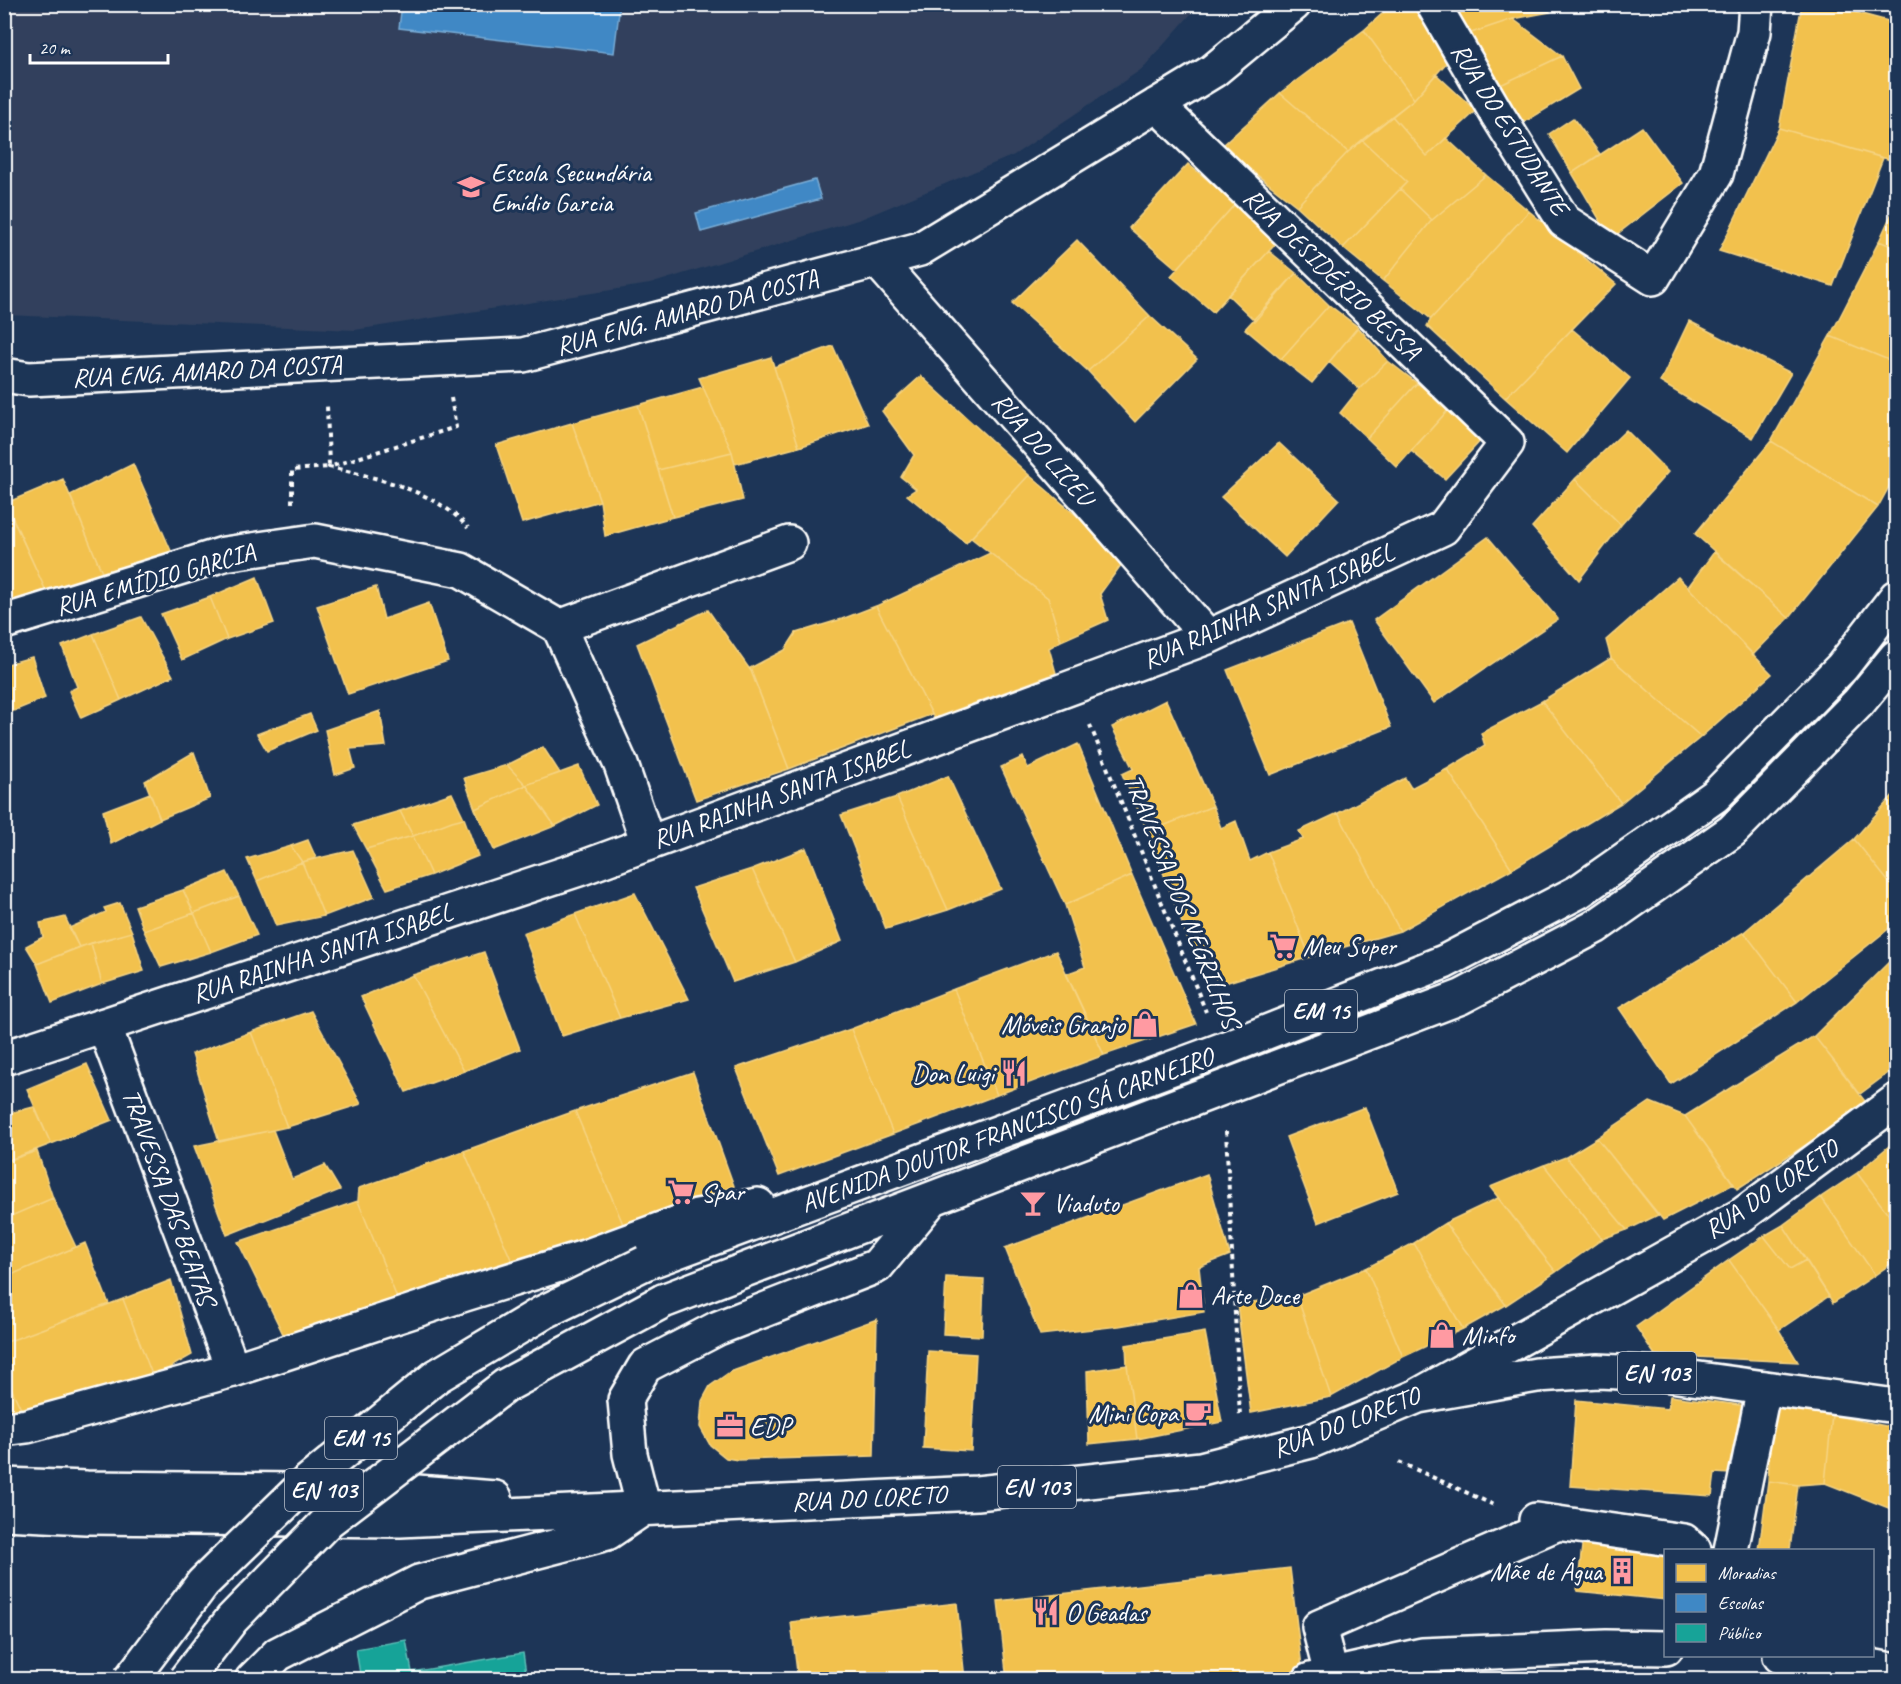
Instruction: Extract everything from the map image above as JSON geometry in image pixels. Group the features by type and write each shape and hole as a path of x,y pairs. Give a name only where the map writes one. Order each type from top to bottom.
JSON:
{"main road":[{"path":"1213,71 1260,4"},
{"name":"RUA ENG. AMARO DA COSTA","path":"4,375 29,379 523,355 920,249 1213,71 1294,4"},
{"name":"RUA DO ESTUDANTE","path":"1433,4 1497,114 1564,221 1653,278 1716,174 1754,32 1756,4"},
{"name":"RUA DESIDÉRIO BESSA","path":"1157,105 1507,443"},
{"name":"RUA DO LICEU","path":"878,261 1208,637"},
{"name":"RUA RAINHA SANTA ISABEL","path":"4,1058 579,869 1208,637 1443,528 1507,443"},
{"name":"RUA EMÍDIO GARCIA","path":"4,622 224,554 315,541 461,570 559,627"},
{"path":"648,843 621,765 559,627 789,543"},
{"name":"AVENIDA DOUTOR FRANCISCO SÁ CARNEIRO","path":"130,1680 203,1583 306,1483 437,1376 544,1312 645,1263 1221,1050 1444,962 1578,892 1715,796 1842,667 1896,597"},
{"name":"AVENIDA DOUTOR FRANCISCO SÁ CARNEIRO","path":"185,1680 232,1619 327,1521 505,1386 663,1301 1461,997 1595,927 1732,831 1859,702 1896,657"},
{"name":"TRAVESSA DAS BEATAS","path":"104,1025 233,1370"},
{"name":"RUA DO LORETO","path":"644,1509 978,1493 1201,1469 1311,1441 1418,1396 1742,1215 1896,1101"},
{"path":"4,1429 27,1426 233,1370 585,1257 697,1216 852,1187"},
{"path":"252,1680 278,1654 419,1582 607,1533 644,1509 630,1455 625,1400 645,1366 718,1328 877,1266 933,1198"},
{"name":"EN 103","path":"1418,1396 1537,1375 1598,1371 1663,1374 1896,1406"},
{"path":"1731,1549 1764,1388"},
{"name":"EN 103","path":"4,1485 404,1491 644,1509"},
{"name":"EN 103","path":"4,1513 86,1517 400,1520 644,1509"},
{"path":"1525,1519 1684,1541 1692,1549"},
{"path":"1558,1523 1319,1627 1320,1677 1422,1655 1606,1647 1664,1648"},
{"path":"1812,1657 1896,1671"}],"path":[{"path":"292,514 292,470 329,467 456,427 445,358"},
{"path":"328,430 329,467"},
{"path":"329,467 380,479 429,499 459,517 476,538 461,570"},
{"name":"TRAVESSA DOS NEGRILHOS","path":"1074,686 1221,1050"},
{"path":"1224,1087 1242,1460"},
{"path":"1399,1462 1525,1519"}],"shaded area":[{"name":"Escola Secundária Emídio Garcia","path":"4,5 1199,5 1142,69 1014,155 861,219 650,284 355,330 5,315"}],"building: Moradias":[{"path":"1393,4 1418,4 1450,59 1414,99 1364,30"},
{"path":"1440,4 1543,4 1550,12 1513,19 1459,37"},
{"path":"1802,4 1824,4 1896,23 1896,114 1891,160 1779,128"},
{"path":"1513,19 1562,56 1494,88 1459,37"},
{"path":"1364,30 1414,99 1348,152 1280,93"},
{"path":"1562,56 1579,89 1513,129 1494,88"},
{"path":"1436,74 1476,111 1427,156 1392,116 1414,99"},
{"path":"1280,93 1348,152 1297,206 1221,147"},
{"path":"1392,116 1427,156 1446,138 1486,175 1432,220 1400,189 1407,182 1362,140"},
{"path":"1573,118 1600,154 1572,173 1549,134"},
{"path":"1642,127 1683,183 1611,239 1572,173"},
{"path":"1779,128 1883,158 1833,286 1719,251"},
{"path":"1362,140 1407,182 1343,248 1297,206"},
{"path":"1188,164 1236,203 1177,269 1129,228"},
{"path":"1486,175 1529,211 1431,319 1383,281 1432,220"},
{"path":"1400,189 1432,220 1383,281 1343,248"},
{"path":"1236,203 1282,237 1213,312 1171,276"},
{"path":"1896,204 1896,248 1879,241"},
{"path":"1529,211 1616,284 1505,398 1427,326"},
{"path":"1077,240 1150,316 1088,371 1012,303"},
{"path":"1879,241 1896,248 1896,363 1830,336"},
{"path":"1269,251 1296,273 1255,321 1228,295"},
{"path":"1296,273 1329,305 1281,359 1245,329"},
{"path":"1329,305 1358,327 1312,383 1281,359"},
{"path":"1150,316 1197,359 1135,422 1088,371"},
{"path":"1689,321 1791,373 1753,438 1660,382"},
{"path":"1358,327 1388,361 1359,389 1329,362"},
{"path":"1572,329 1630,378 1567,453 1505,398"},
{"path":"1830,336 1896,363 1896,474 1878,507 1771,441"},
{"path":"833,346 868,424 799,447 774,367"},
{"path":"771,357 799,447 735,464 732,452 699,378"},
{"path":"1388,361 1417,383 1367,438 1340,413 1359,389"},
{"path":"921,376 1029,475 966,543 907,495 916,489 901,477 914,455 882,411"},
{"path":"1417,383 1449,409 1397,467 1367,438"},
{"path":"703,387 732,452 658,470 638,405"},
{"path":"638,405 673,517 605,536 600,501 572,423"},
{"path":"1449,409 1483,438 1445,479 1411,451"},
{"path":"572,423 600,501 522,523 496,445"},
{"path":"1626,430 1668,472 1621,525 1575,479"},
{"path":"1771,441 1878,507 1789,618 1695,534"},
{"path":"1279,443 1339,499 1285,557 1221,497"},
{"path":"732,452 743,500 673,517 658,470"},
{"path":"133,464 172,553 108,582 70,495"},
{"path":"1029,475 1126,558 1100,594 1108,620 1061,641 1048,598 971,538"},
{"path":"63,479 103,575 46,591 6,503"},
{"path":"1575,479 1621,525 1579,580 1532,527"},
{"path":"4,500 46,591 4,604"},
{"path":"1488,537 1558,619 1434,703 1374,620"},
{"path":"1714,552 1789,618 1753,655 1688,587"},
{"path":"990,553 1048,598 1061,641 1049,648 1056,673 934,718 876,606"},
{"path":"257,577 274,623 227,639 210,597"},
{"path":"1678,577 1772,674 1701,737 1611,658 1606,640"},
{"path":"376,587 384,619 429,603 448,661 348,694 317,606"},
{"path":"210,597 227,639 182,660 161,614"},
{"path":"876,606 932,714 789,769 750,668 785,650 796,633"},
{"path":"708,610 751,671 789,769 696,800 637,644"},
{"path":"141,617 173,676 121,700 93,634"},
{"path":"1349,623 1391,727 1270,775 1227,670"},
{"path":"93,634 121,700 81,718 69,691 77,687 62,646"},
{"path":"32,657 45,698 4,715 4,665"},
{"path":"1611,658 1701,737 1621,803 1542,701"},
{"path":"1166,700 1213,806 1148,832 1122,774 1133,769 1112,727"},
{"path":"1542,701 1621,803 1512,869 1447,769 1485,746 1481,733"},
{"path":"380,711 386,746 350,749 355,768 335,775 325,730"},
{"path":"310,714 317,730 267,751 257,734"},
{"path":"1078,744 1132,875 1065,905 1001,767 1023,757 1028,768"},
{"path":"543,747 560,773 526,785 507,765"},
{"path":"194,752 210,798 160,819 145,781"},
{"path":"507,765 526,785 475,809 464,778"},
{"path":"579,766 597,805 555,826 526,785"},
{"path":"1447,769 1512,869 1400,931 1338,813 1405,778 1411,788"},
{"path":"948,776 1001,889 948,910 897,797"},
{"path":"526,785 555,826 494,850 475,809"},
{"path":"1896,792 1896,891 1854,839"},
{"path":"150,793 160,819 111,844 103,811"},
{"path":"452,793 464,818 413,836 400,811"},
{"path":"897,797 948,910 886,929 841,815"},
{"path":"1213,806 1221,828 1236,821 1250,861 1268,852 1310,957 1218,985 1205,946 1193,953 1148,832"},
{"path":"400,811 413,836 366,849 353,825"},
{"path":"1338,813 1400,931 1310,957 1268,852 1303,839 1299,831"},
{"path":"464,818 478,856 431,875 413,836"},
{"path":"413,836 431,875 387,889 366,849"},
{"path":"1854,839 1896,891 1896,923 1797,1002 1744,932"},
{"path":"308,840 316,858 302,862 291,846"},
{"path":"291,846 302,862 257,881 247,859"},
{"path":"806,848 842,941 795,962 752,869"},
{"path":"353,850 374,897 324,916 302,862"},
{"path":"302,862 324,916 276,926 257,881"},
{"path":"752,869 795,962 733,982 693,888"},
{"path":"227,872 239,896 194,913 183,890"},
{"path":"1132,875 1196,1024 1104,1055 1066,974 1085,967 1065,905"},
{"path":"183,890 194,913 144,931 135,906"},
{"path":"635,893 689,999 620,1018 575,914"},
{"path":"239,896 257,935 211,952 194,913"},
{"path":"120,903 132,932 79,947 69,928 106,912 104,908"},
{"path":"194,913 211,952 161,967 144,931"},
{"path":"575,914 620,1018 562,1036 523,933"},
{"path":"65,917 79,947 37,964 26,946 43,937 40,923"},
{"path":"132,932 144,971 102,984 91,943"},
{"path":"1744,932 1797,1002 1671,1084 1619,1008"},
{"path":"91,943 102,984 52,1003 37,964"},
{"path":"1056,951 1104,1055 997,1095 954,989"},
{"path":"484,952 520,1049 464,1071 413,975"},
{"path":"1896,955 1896,1067 1860,1094 1814,1036"},
{"path":"413,975 464,1071 406,1092 361,997"},
{"path":"954,989 997,1095 893,1134 851,1029"},
{"path":"311,1011 361,1104 287,1127 251,1032"},
{"path":"851,1029 893,1134 779,1176 736,1068"},
{"path":"251,1032 287,1127 219,1142 192,1054"},
{"path":"1814,1036 1868,1105 1737,1189 1685,1116"},
{"path":"87,1064 112,1120 51,1144 27,1089"},
{"path":"693,1072 734,1186 623,1224 575,1111"},
{"path":"1650,1102 1685,1116 1734,1184 1663,1220 1597,1138"},
{"path":"4,1104 10,1113 34,1107 51,1144 4,1162"},
{"path":"1365,1107 1398,1192 1318,1223 1286,1137"},
{"path":"575,1111 623,1224 514,1266 464,1151"},
{"path":"273,1130 292,1179 325,1165 340,1190 227,1235 194,1146"},
{"path":"1597,1138 1658,1215 1627,1230 1566,1157"},
{"path":"1896,1141 1896,1155 1889,1146"},
{"path":"1889,1146 1896,1155 1896,1224 1857,1173"},
{"path":"37,1151 53,1198 4,1219 4,1162"},
{"path":"464,1151 514,1266 401,1308 358,1201 359,1188"},
{"path":"1566,1157 1627,1230 1602,1239 1544,1165"},
{"path":"1544,1165 1602,1239 1556,1272 1490,1187"},
{"path":"1857,1173 1896,1224 1896,1260 1875,1275 1821,1197"},
{"path":"1207,1174 1230,1255 1199,1267 1204,1312 1119,1326 1040,1335 1005,1248"},
{"path":"1821,1197 1875,1275 1833,1303 1783,1225"},
{"path":"53,1198 76,1247 4,1278 4,1219"},
{"path":"1498,1198 1556,1272 1506,1305 1445,1223"},
{"path":"358,1201 401,1308 288,1344 238,1242"},
{"path":"1445,1223 1506,1305 1463,1329 1414,1243"},
{"path":"1783,1225 1806,1260 1790,1269 1764,1236"},
{"path":"1764,1236 1790,1269 1806,1260 1829,1296 1779,1330 1729,1260"},
{"path":"85,1243 109,1304 4,1343 4,1278"},
{"path":"1414,1243 1463,1329 1403,1357 1366,1268"},
{"path":"1729,1260 1779,1330 1798,1362 1655,1355 1636,1327"},
{"path":"1366,1268 1403,1357 1331,1397 1297,1296"},
{"path":"946,1277 984,1279 982,1336 943,1334"},
{"path":"171,1280 192,1355 153,1377 123,1299"},
{"path":"1297,1296 1331,1397 1251,1413 1237,1304"},
{"path":"123,1299 153,1377 22,1411 4,1373 4,1343"},
{"path":"877,1319 874,1456 738,1460 726,1458 710,1445 700,1427 702,1401 710,1386 730,1372"},
{"path":"1205,1332 1222,1422 1137,1439 1126,1345"},
{"path":"928,1351 976,1354 971,1451 923,1448"},
{"path":"1127,1365 1137,1439 1089,1444 1087,1371"},
{"path":"4,1373 22,1411 4,1412"},
{"path":"1670,1396 1747,1406 1744,1475 1715,1473 1712,1496 1570,1486 1576,1400 1668,1409"},
{"path":"1772,1407 1832,1415 1825,1483 1798,1485 1768,1481"},
{"path":"1832,1415 1896,1428 1896,1511 1825,1483"},
{"path":"1768,1481 1798,1485 1790,1549 1759,1549"},
{"name":"Mãe de Água","path":"1583,1537 1664,1550 1664,1600 1577,1591"},
{"path":"1290,1568 1303,1675 1260,1680 1007,1680 998,1601"},
{"path":"957,1603 965,1680 798,1680 791,1622"}],"building: Escolas":[{"path":"402,4 620,4 614,53 399,28"},
{"path":"815,180 821,199 701,232 696,213"}],"building: Público":[{"path":"406,1640 412,1672 523,1653 527,1680 361,1680 356,1649"}],"place":[{"name":"Escola Secundária Emídio Garcia","path":"471,187"},
{"name":"Meu Super","path":"1283,946"},
{"name":"Móveis Granjo","path":"1145,1024"},
{"name":"Don Luigi","path":"1014,1073"},
{"name":"Spar","path":"681,1192"},
{"name":"Viaduto","path":"1033,1203"},
{"name":"Arte Doce","path":"1191,1295"},
{"name":"Minfo","path":"1442,1335"},
{"name":"Mini Copa","path":"1198,1413"},
{"name":"EDP","path":"730,1426"},
{"name":"Mãe de Água","path":"1622,1571"},
{"name":"O Geadas","path":"1046,1612"}]}
